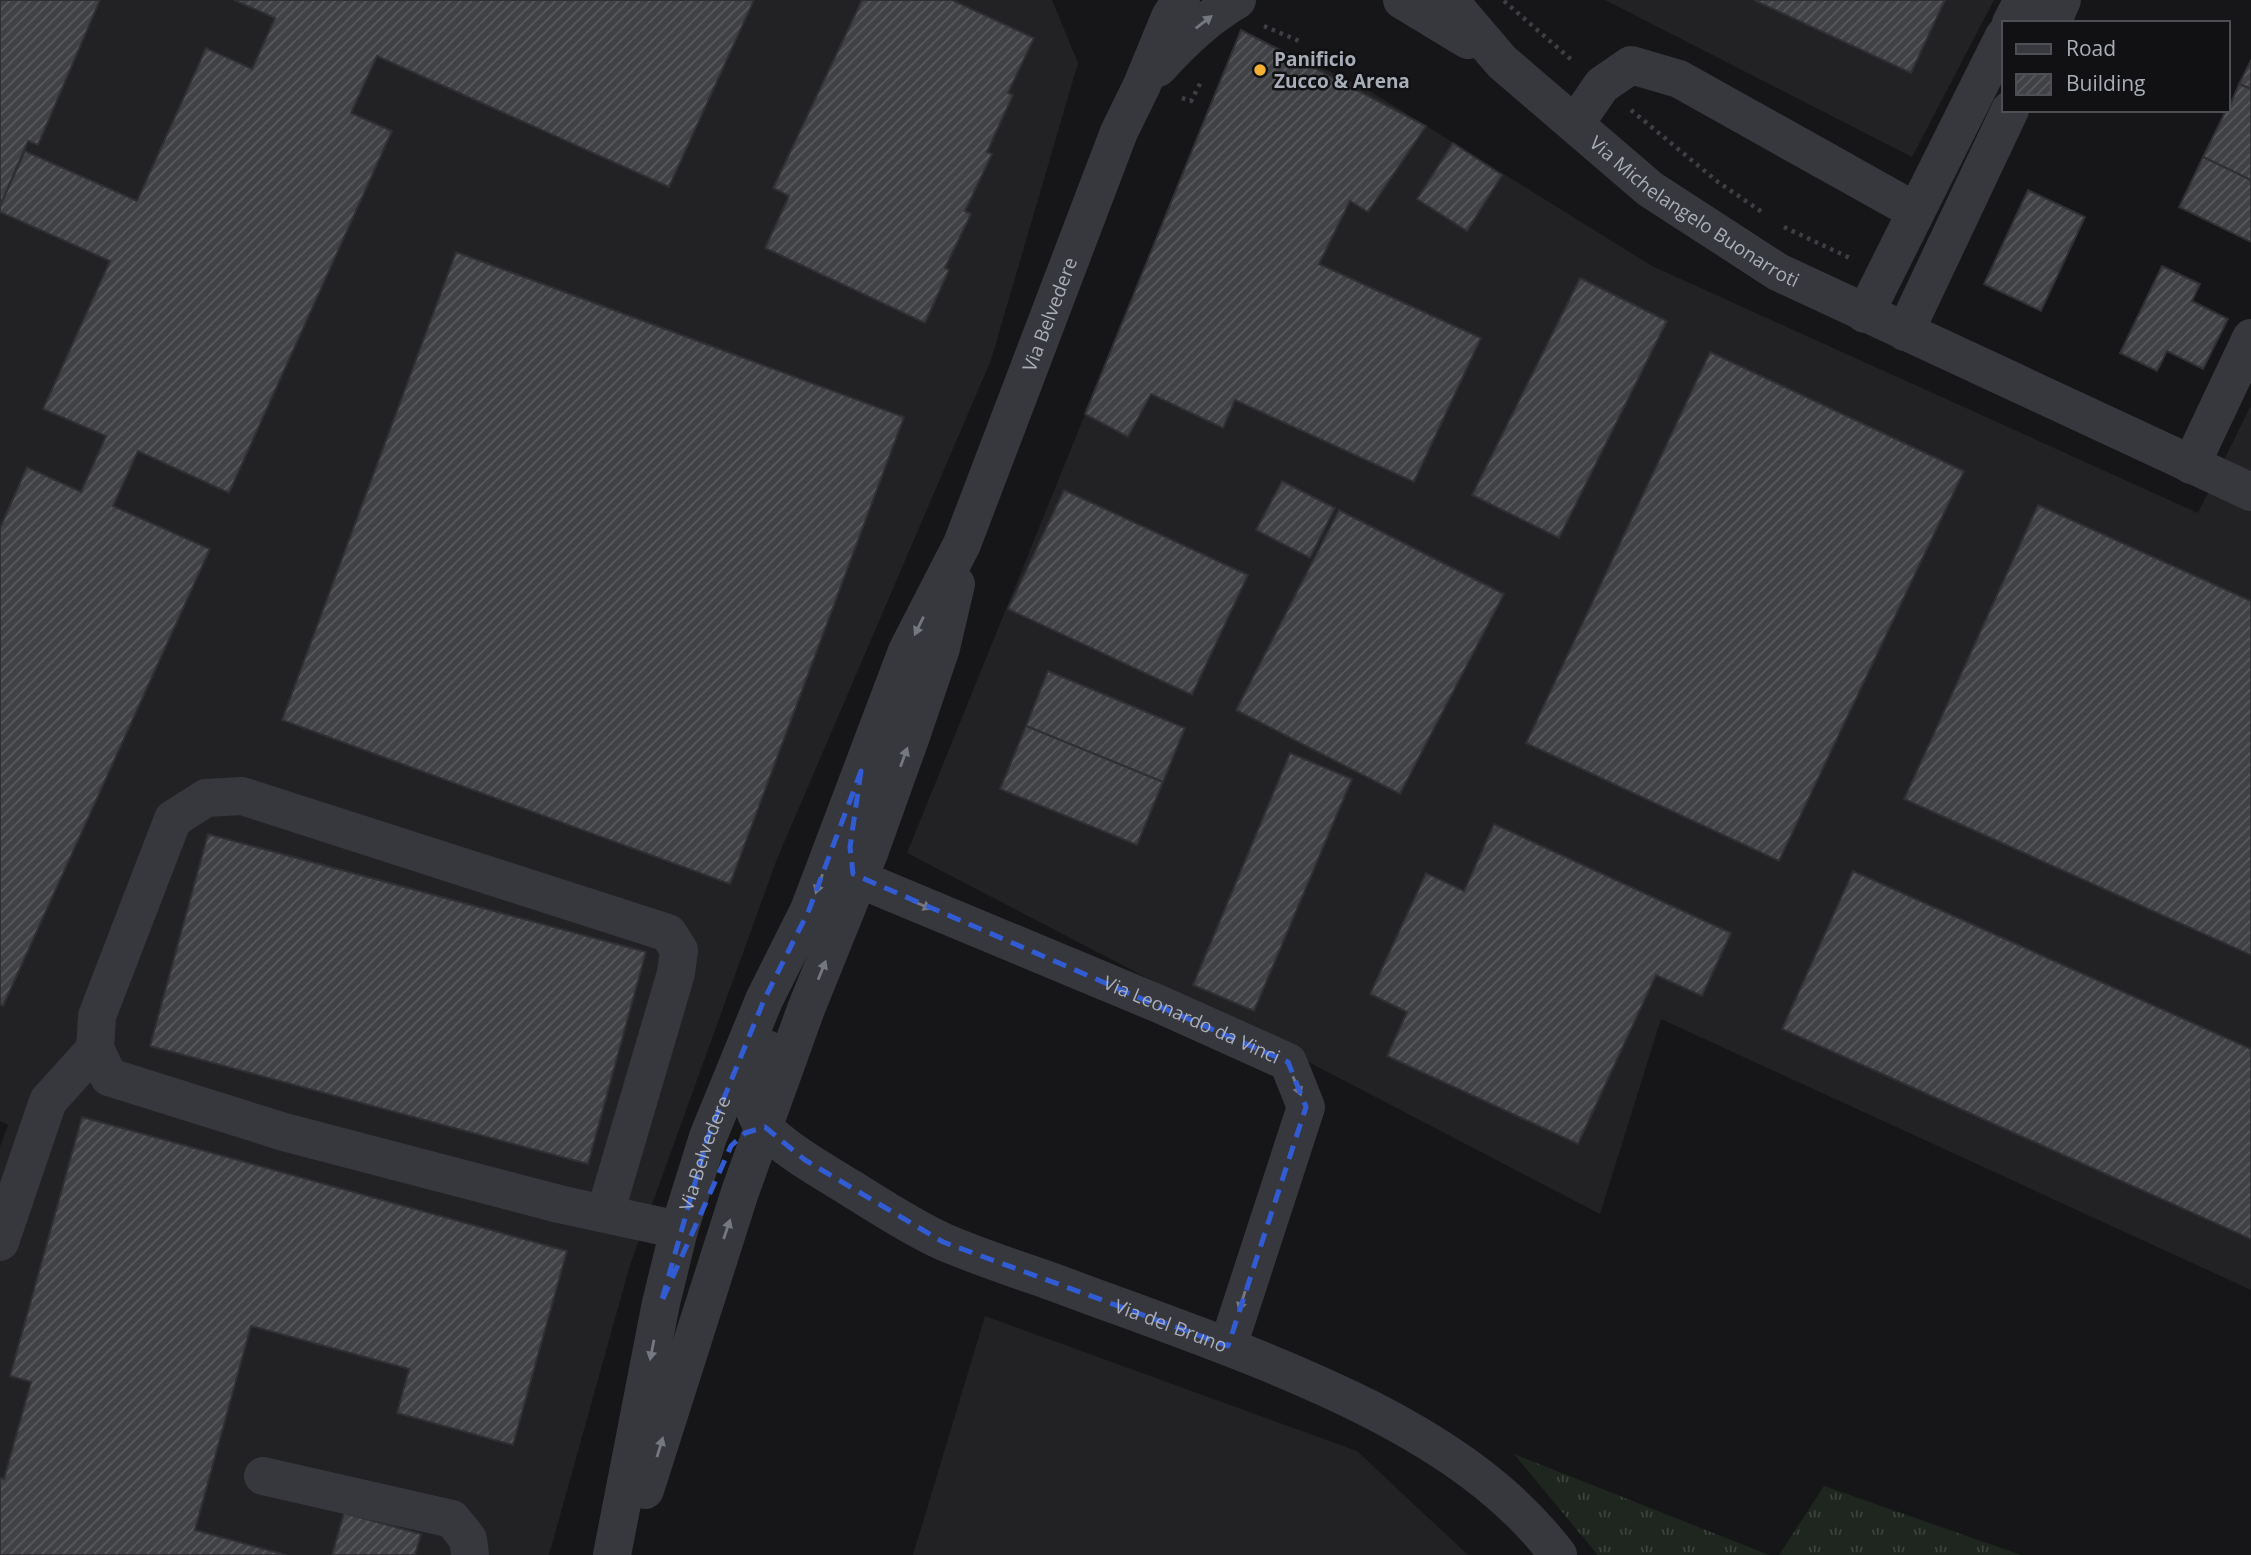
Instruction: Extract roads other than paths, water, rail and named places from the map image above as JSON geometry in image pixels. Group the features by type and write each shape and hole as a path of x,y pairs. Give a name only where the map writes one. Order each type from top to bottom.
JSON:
{"street":[{"name":"Via Belvedere","path":"614,1555 661,1303 678,1230 708,1137 764,1000 809,910 907,651 962,544 1119,132 1170,17 1181,0"},
{"name":"Via Belvedere","path":"1142,85 1192,32 1237,0"},
{"name":"Via Michelangelo Buonarroti","path":"1402,0 1502,62 1650,189 1778,272 2251,492"},
{"name":"Via Michelangelo Buonarroti","path":"1449,0 1502,62"},
{"path":"2012,21 2023,0"},
{"path":"2053,21 2062,0"},
{"path":"1865,314 2002,40"},
{"path":"1575,124 1602,85 1631,65 1679,79 1915,211"},
{"path":"1905,332 2009,112"},
{"path":"2190,465 2251,338"},
{"name":"Via Belvedere","path":"614,1555 641,1500 656,1459 716,1262 806,1009 859,879 941,648 953,605 962,544"},
{"name":"Via Belvedere","path":"859,879 852,871 850,853 861,771"},
{"path":"605,1214 676,973 679,950 668,933 242,796 206,798 173,819 97,1016 95,1049 109,1077 284,1132 605,1214 678,1230"},
{"name":"Via Leonardo da Vinci","path":"859,879 1158,1004 1287,1062 1306,1107 1228,1346"},
{"path":"661,1303 731,1146 745,1133 765,1127 754,1110 752,1093 788,991 795,940"},
{"path":"0,1242 48,1101 95,1049"},
{"name":"Via del Bruno","path":"765,1127 805,1160 943,1242 1228,1346 1316,1383 1426,1439 1497,1491 1531,1523 1558,1555"},
{"path":"263,1476 452,1519 468,1539 470,1555"}],"place":[{"name":"Panificio Zucco & Arena","path":"1260,70"}]}
